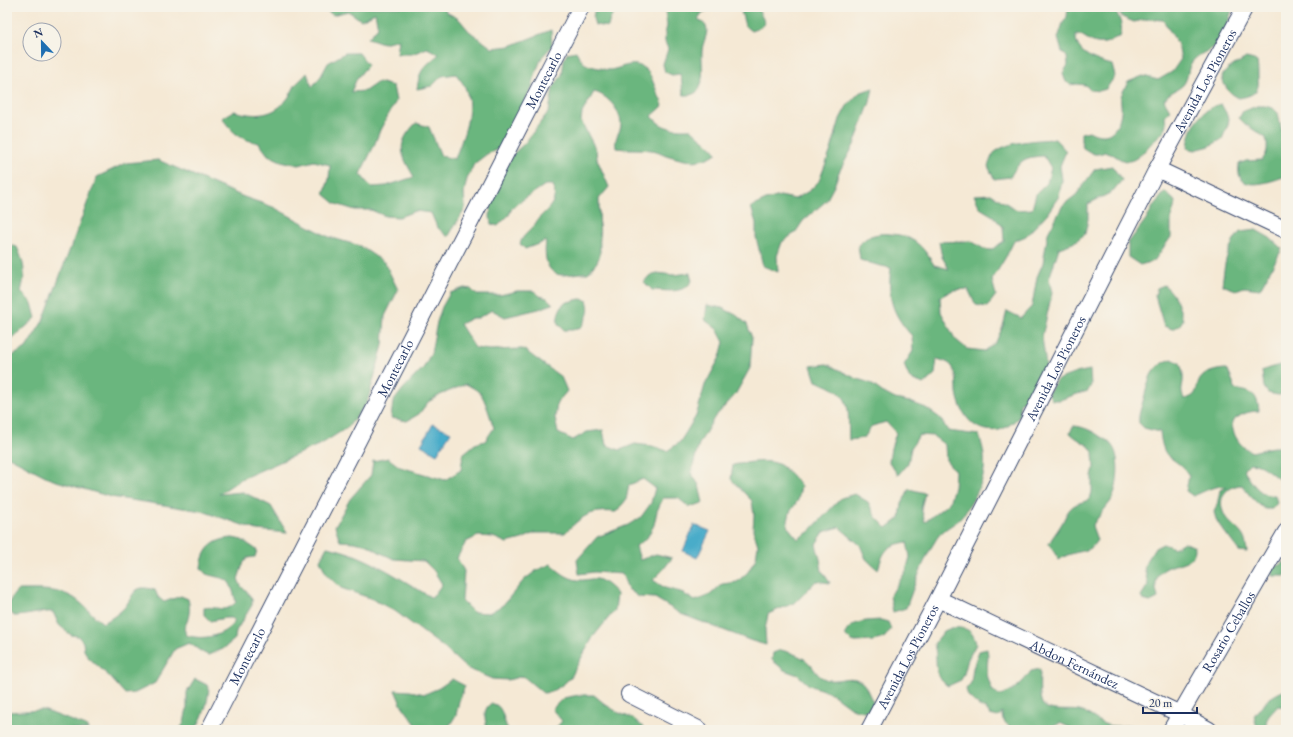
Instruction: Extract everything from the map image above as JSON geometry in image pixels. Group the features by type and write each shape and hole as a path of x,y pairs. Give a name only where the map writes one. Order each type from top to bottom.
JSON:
{"street":[{"name":"Montecarlo","path":"209,730 581,7"},
{"name":"Avenida Los Pioneros","path":"869,730 938,600 1157,169 1245,7"},
{"path":"1157,169 1286,230"},
{"name":"Rosario Ceballos","path":"1171,730 1284,539"},
{"name":"Abdon Fernández","path":"938,600 1180,714 1209,730"},
{"path":"629,694 700,730"}],"green space":[{"path":"321,7 444,7 446,12 459,19 469,31 492,48 510,46 551,30 552,46 542,57 532,87 503,147 487,154 474,164 467,179 464,193 465,209 448,237 437,227 431,213 415,211 399,217 385,216 371,210 355,210 336,204 324,194 329,179 330,165 314,161 299,165 281,161 268,155 259,143 242,138 230,128 222,118 234,111 257,115 277,109 283,104 296,84 307,73 312,87 321,76 328,63 345,53 359,53 368,65 357,78 351,92 365,91 378,82 393,86 396,101 380,130 360,174 371,187 386,186 414,177 403,156 402,150 405,137 416,123 429,127 441,156 455,159 467,123 469,105 465,87 456,74 442,76 432,86 417,89 421,72 426,65 439,54 427,48 412,54 397,54 399,39 383,43 368,38 378,27 375,13 361,20 348,11 333,15"},
{"path":"595,7 625,7 613,14 608,27 595,25 593,18"},
{"path":"664,7 714,7 702,13 698,19 703,22 707,30 702,48 702,80 697,91 692,94 684,95 680,74 672,75 665,72 663,64 668,49 665,42 667,26"},
{"path":"740,7 757,7 765,23 759,28 751,31 745,26"},
{"path":"1068,7 1113,7 1119,18 1121,25 1120,37 1108,42 1094,42 1076,34 1076,41 1083,52 1093,59 1112,65 1115,76 1106,89 1099,91 1091,90 1085,85 1070,85 1065,80 1063,73 1068,65 1067,57 1062,52 1058,38 1063,23 1067,17"},
{"path":"1117,7 1233,7 1221,38 1215,46 1190,64 1183,85 1164,100 1170,110 1165,116 1166,123 1164,132 1159,135 1141,154 1131,161 1126,161 1105,152 1095,154 1083,148 1081,133 1089,131 1095,134 1106,135 1111,133 1120,119 1121,96 1128,82 1143,76 1158,80 1172,72 1181,59 1178,44 1163,20 1148,19 1134,22 1122,17"},
{"path":"576,51 580,59 590,66 613,70 636,65 646,70 651,76 663,106 652,116 656,121 669,128 691,129 717,153 704,159 692,161 673,157 653,150 616,148 616,140 621,124 620,118 608,99 594,92 582,113 581,121 596,150 597,159 609,187 599,199 600,255 597,262 588,273 563,275 552,272 549,268 545,252 546,241 525,249 520,244 524,236 554,200 553,185 545,185 518,203 512,208 509,215 498,226 491,224 490,216 492,201 497,195 499,187 499,180 513,154 525,143 549,111 553,88 562,75 564,60 567,53"},
{"path":"1246,58 1257,62 1258,88 1251,95 1239,98 1228,90 1222,77 1229,68"},
{"path":"873,88 870,102 854,145 839,172 826,201 803,221 795,233 782,242 777,256 778,272 763,266 756,237 756,223 751,207 766,200 780,196 795,199 809,191 819,181 831,150 840,119 847,106 859,93"},
{"path":"1221,104 1229,118 1228,125 1222,139 1210,146 1195,150 1188,148 1191,134 1197,120 1214,106"},
{"path":"1258,106 1273,108 1278,113 1286,144 1286,176 1255,184 1247,183 1242,180 1239,174 1239,164 1246,161 1262,160 1267,150 1266,138 1245,124 1239,118 1243,111"},
{"path":"1055,139 1066,151 1060,166 1062,180 1059,196 1047,214 1026,236 1014,241 992,280 996,295 987,307 976,305 968,289 953,290 940,297 941,312 955,339 967,349 985,351 996,342 1003,326 1007,311 1021,318 1032,306 1037,277 1043,263 1048,233 1063,205 1076,195 1095,169 1112,166 1122,180 1112,192 1088,204 1088,219 1085,234 1073,243 1059,248 1049,279 1052,293 1042,337 1046,366 1040,382 1032,395 1020,403 1019,417 1001,430 992,431 975,425 966,416 958,398 956,375 950,364 937,359 935,374 924,384 910,379 904,365 913,351 912,336 905,328 892,305 890,288 891,268 860,260 858,245 873,235 898,235 911,239 921,247 934,265 949,269 942,257 939,242 971,241 984,249 991,250 1004,241 1003,227 993,216 980,208 974,195 991,194 1017,210 1032,209 1036,194 1047,183 1051,168 1044,156 1031,157 1023,160 1010,177 994,179 988,166 993,154 1001,148 1016,143"},
{"path":"158,160 244,197 273,207 329,237 360,246 385,263 398,290 385,316 383,345 367,403 348,427 323,443 241,479 219,494 243,492 271,506 287,533 257,530 202,511 111,497 53,480 7,456 7,359 26,348 43,321 97,177 126,163"},
{"path":"1165,192 1176,202 1171,217 1171,237 1154,261 1140,265 1128,257 1128,243 1147,218 1154,205"},
{"path":"1256,230 1270,238 1282,249 1260,289 1244,287 1236,290 1222,285 1227,257 1235,239 1240,232"},
{"path":"7,244 17,247 20,253 24,269 24,279 21,292 32,303 36,318 7,343"},
{"path":"657,273 673,275 690,273 692,281 684,288 679,290 652,290 644,282 649,276"},
{"path":"1164,285 1174,297 1183,320 1179,326 1172,329 1164,326 1155,296 1157,288"},
{"path":"464,288 471,289 477,295 500,295 517,291 534,291 540,296 547,298 553,304 505,317 492,310 478,318 472,318 460,324 475,348 490,350 523,349 561,377 567,391 557,403 555,418 558,433 573,440 587,432 603,430 606,445 620,450 635,444 652,446 667,451 680,442 696,416 705,385 720,357 724,342 717,329 705,320 707,305 722,308 736,315 747,324 752,338 750,368 735,395 714,418 699,444 691,473 699,485 703,503 689,507 678,498 663,498 657,511 654,525 647,538 636,546 640,560 656,554 672,558 653,580 665,588 681,592 695,601 710,595 722,584 737,582 748,572 756,558 758,545 753,530 754,515 752,501 731,479 733,465 763,461 780,465 789,472 801,486 798,500 790,512 787,526 798,539 810,531 841,498 855,494 868,502 875,516 887,528 900,518 902,503 909,489 925,493 921,508 925,522 949,503 954,487 955,471 946,460 945,445 933,436 919,435 911,448 908,463 898,475 889,462 891,448 896,433 886,422 872,426 864,438 849,440 848,410 843,397 829,386 816,381 811,366 827,364 855,378 870,383 895,399 910,402 926,408 940,418 948,431 979,435 984,455 984,472 979,488 961,518 942,532 932,546 916,581 906,608 893,612 890,596 906,571 910,557 907,542 890,547 884,554 878,570 866,559 860,545 839,527 824,532 816,544 822,571 830,583 816,581 796,602 768,614 765,630 766,645 681,614 655,598 639,597 628,589 622,574 594,572 579,574 577,560 597,537 628,525 641,517 651,503 655,488 643,479 629,485 626,500 616,512 600,512 588,515 582,518 565,533 535,533 522,539 507,543 493,537 478,536 466,542 457,558 464,571 462,601 473,612 489,613 503,605 524,580 537,570 551,564 563,574 574,579 595,579 602,581 617,594 615,610 593,637 573,675 562,685 552,691 543,693 523,676 508,680 492,679 466,668 444,648 395,611 370,598 341,588 327,575 320,560 327,547 341,550 368,561 432,598 442,584 434,571 424,561 394,559 368,545 340,541 335,526 350,499 371,475 373,461 388,458 400,467 445,480 461,470 463,454 475,444 485,441 494,428 482,396 477,390 466,384 428,402 419,414 407,421 391,418 393,402 424,367 431,353 437,322 442,307 450,293"},
{"path":"580,299 587,300 588,304 588,314 585,321 581,328 564,330 558,324 558,315 561,308 564,303"},
{"path":"1172,359 1180,363 1182,369 1182,393 1184,399 1190,398 1195,393 1200,379 1205,374 1221,369 1227,369 1233,382 1234,389 1249,392 1255,396 1258,404 1259,411 1245,414 1232,422 1233,431 1240,444 1252,452 1273,447 1286,448 1286,484 1265,468 1255,464 1250,463 1244,469 1258,490 1267,495 1275,495 1277,503 1272,509 1265,509 1261,506 1252,498 1242,485 1230,488 1223,496 1223,512 1226,518 1243,536 1247,552 1239,551 1216,519 1214,512 1220,490 1227,487 1214,487 1193,496 1186,491 1189,476 1182,467 1164,451 1160,432 1144,428 1139,423 1140,412 1151,375 1158,366"},
{"path":"1286,362 1286,394 1278,395 1268,393 1264,387 1262,371"},
{"path":"1090,370 1091,385 1088,391 1060,400 1052,400 1048,393 1057,380"},
{"path":"1073,426 1091,431 1112,445 1117,459 1118,474 1111,501 1092,526 1097,540 1088,549 1068,555 1059,560 1049,544 1050,541 1070,509 1077,504 1090,499 1092,492 1092,476 1094,468 1093,452 1089,446 1070,433"},
{"path":"233,538 242,540 257,550 255,557 247,558 243,564 238,579 241,586 252,598 252,605 236,631 235,639 223,649 208,655 189,643 175,649 155,683 135,693 125,694 110,677 88,657 84,650 83,642 78,636 71,635 59,625 53,612 14,616 8,610 11,599 18,590 49,590 71,596 103,623 124,608 138,589 148,588 155,590 158,597 164,602 181,596 188,599 189,614 184,628 186,635 193,637 206,637 220,634 235,621 232,618 225,618 210,621 204,615 204,608 209,607 225,609 232,606 236,602 232,587 227,580 206,574 201,568 204,555 211,546 220,540"},
{"path":"1184,542 1195,547 1194,554 1190,559 1170,566 1159,575 1156,582 1158,598 1150,602 1143,600 1141,596 1148,585 1144,566 1155,548 1163,544 1174,548"},
{"path":"1286,562 1286,576 1272,576 1272,568"},
{"path":"881,620 888,622 891,629 885,637 881,639 854,642 845,634 848,629 860,622"},
{"path":"951,628 968,630 973,635 976,644 968,659 961,680 948,686 939,677 937,672 934,644 944,631"},
{"path":"987,649 988,676 992,690 999,695 1008,692 1017,686 1031,671 1040,669 1040,698 1043,705 1046,707 1055,710 1079,711 1107,725 1132,725 1133,730 1075,730 1060,723 1048,728 1031,731 1015,729 1009,726 1002,717 1002,712 998,717 990,715 986,709 979,706 968,696 966,689 971,683 973,668 979,651"},
{"path":"781,650 801,657 811,665 821,677 826,679 836,680 850,678 860,681 873,701 872,710 864,711 850,707 831,693 809,685 798,675 784,670 772,660 773,653"},
{"path":"195,679 209,686 205,709 195,730 179,730 184,723 187,708 187,692"},
{"path":"452,679 465,686 459,701 456,715 447,730 420,730 401,704 395,690 425,694 439,688"},
{"path":"1286,690 1286,707 1278,706 1270,714 1267,720 1267,730 1260,730 1256,724 1254,716 1272,697"},
{"path":"579,695 594,695 619,713 634,719 646,730 617,730 605,725 600,730 554,730 562,721 552,709 563,698"},
{"path":"490,704 495,705 501,710 509,730 488,730 485,720 485,713"},
{"path":"43,710 86,726 88,730 7,730 7,712"}],"water":[{"path":"433,424 451,432 437,454 421,445"},
{"path":"694,525 710,531 697,558 683,551"}]}
